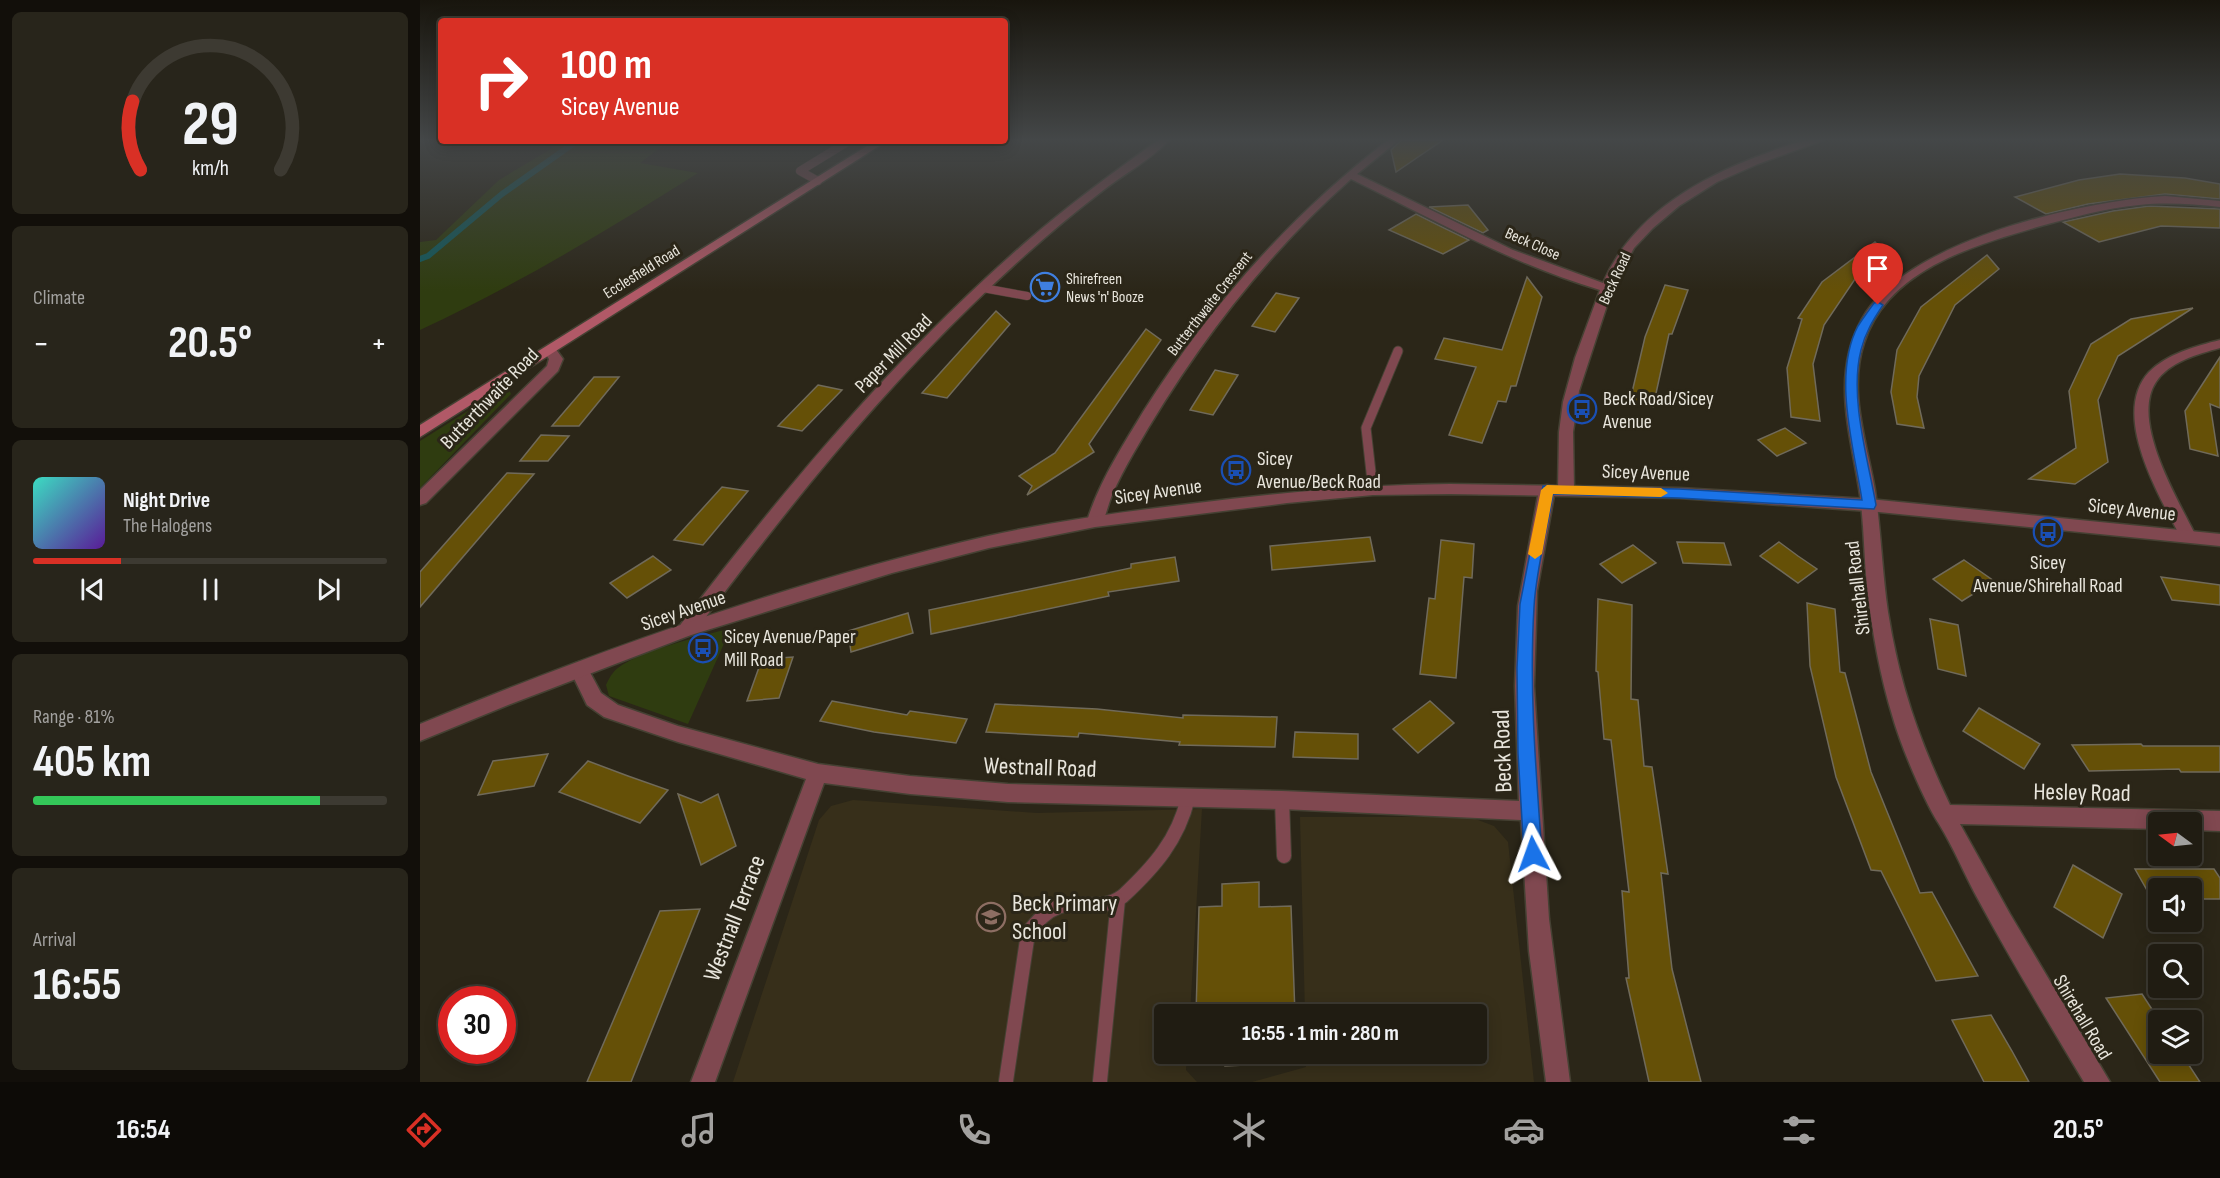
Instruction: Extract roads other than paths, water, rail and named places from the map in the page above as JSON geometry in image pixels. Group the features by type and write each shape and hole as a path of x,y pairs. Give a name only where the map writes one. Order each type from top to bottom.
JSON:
{"main road":[{"name":"Ecclesfield Road","path":"420,432 803,190"}],"street":[{"name":"Paper Mill Road","path":"687,629 760,534 856,420 984,288 1095,190"},
{"name":"Butterthwaite Crescent","path":"1095,521 1101,501 1115,473 1150,413 1189,354 1270,253 1335,190"},
{"name":"Beck Close","path":"1383,190 1474,235 1574,279 1607,288"},
{"name":"Beck Road","path":"1558,1082 1548,1025 1530,811 1524,668 1527,604 1557,490 1569,406 1588,341 1607,288 1626,249 1643,230 1694,190"},
{"name":"Shirehall Road","path":"2098,1082 2026,964 1943,814 1904,723 1887,657 1877,596 1869,505 1853,407 1851,374 1855,350 1863,327 1895,286 1917,269 1967,245 2128,201 2150,199 2220,204"},
{"path":"2188,537 2159,480 2149,453 2143,426 2143,403 2147,385 2160,370 2181,357 2220,344"},
{"name":"Butterthwaite Road","path":"420,499 553,368 556,359 550,351"},
{"name":"Sicey Avenue","path":"420,733 501,699 687,629 892,567 990,542 1095,521 1180,508 1373,490 1557,490 1679,494 1869,505 2220,540"},
{"name":"Westnall Road","path":"579,670 594,699 611,711 678,734 818,773 910,785 1008,793 1282,800 1530,811"},
{"name":"Westnall Terrace","path":"703,1082 818,773"},
{"name":"Hesley Road","path":"1943,814 2220,821"}],"lane":[{"path":"984,288 1027,296"},
{"path":"1373,490 1366,428 1398,351"},
{"path":"1006,1082 1028,933 1038,917 1061,903 1118,900 1161,860 1178,836 1188,798"},
{"path":"1282,800 1284,856"},
{"path":"1100,1081 1118,900"}],"waterway":[{"path":"420,259 428,256 507,190"}],"place":[{"name":"Shirefreen News 'n' Booze","path":"1045,287"},
{"name":"Beck Road/Sicey Avenue","path":"1582,409"},
{"name":"Sicey Avenue/Beck Road","path":"1236,470"},
{"name":"Sicey Avenue/Shirehall Road","path":"2048,532"},
{"name":"Sicey Avenue/Paper Mill Road","path":"703,648"},
{"name":"Beck Primary School","path":"991,917"}]}
